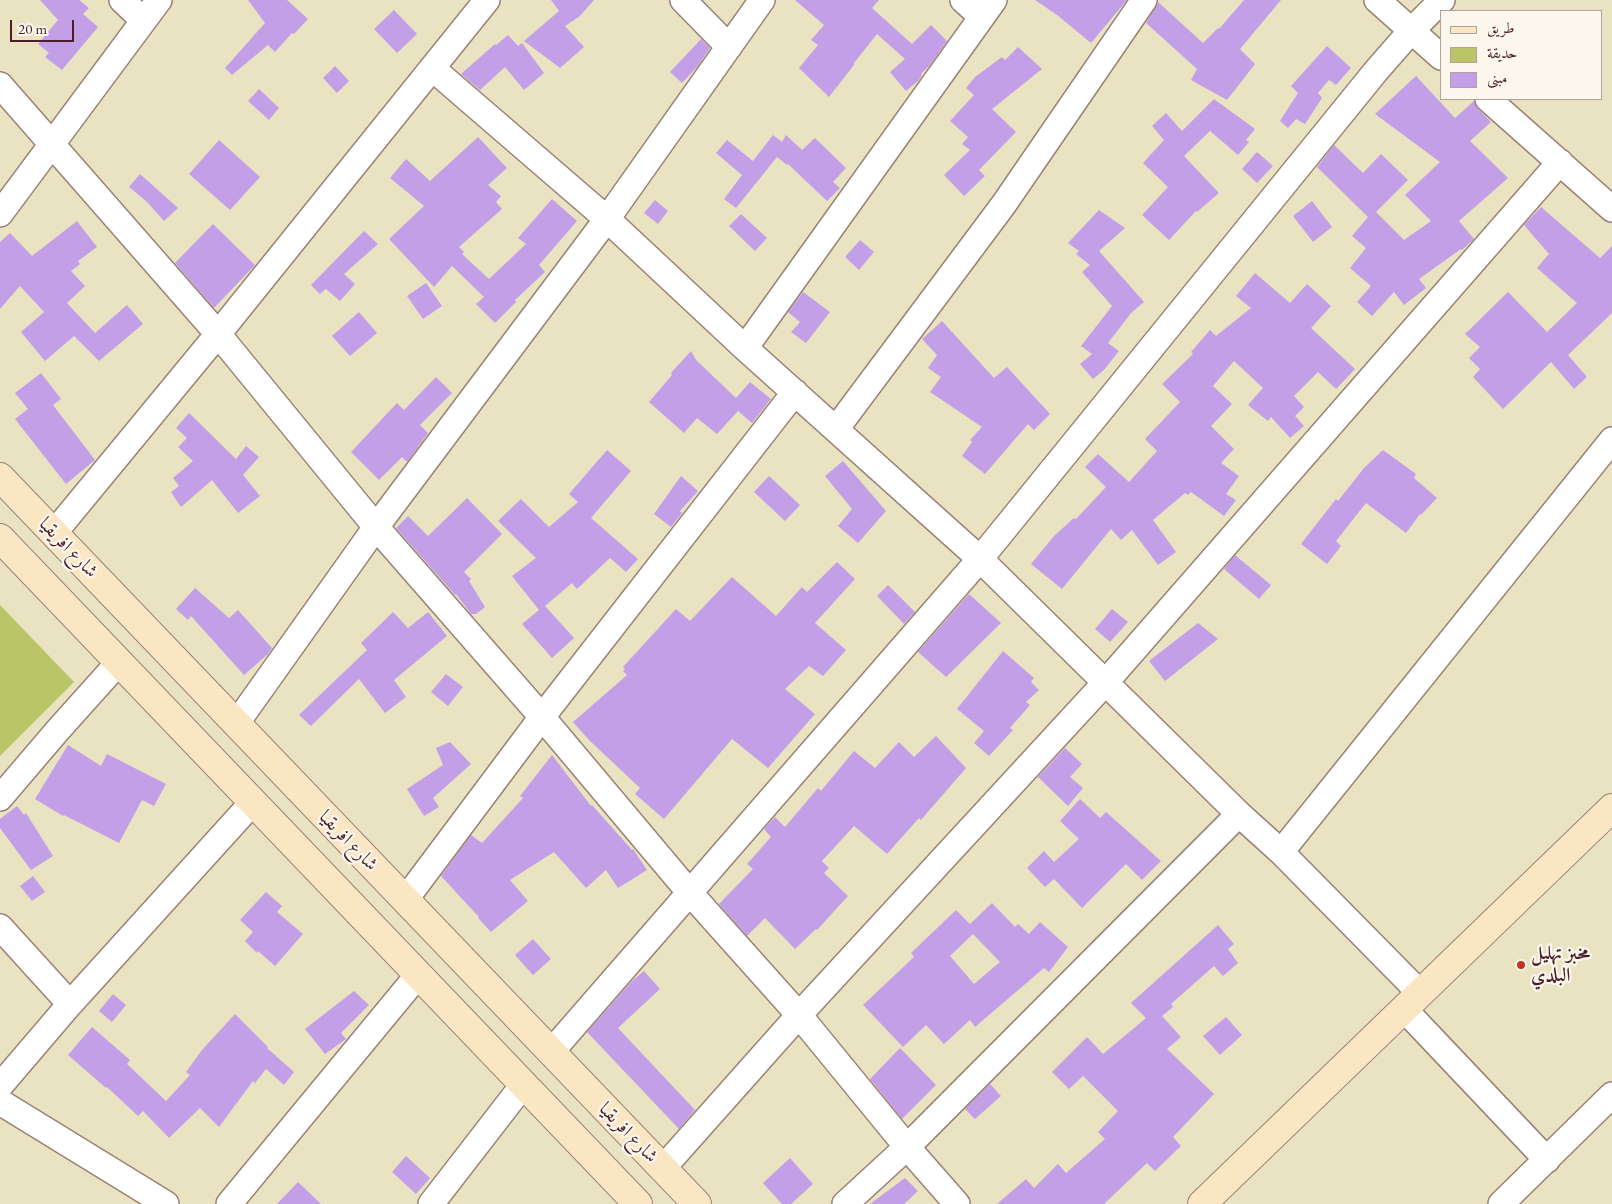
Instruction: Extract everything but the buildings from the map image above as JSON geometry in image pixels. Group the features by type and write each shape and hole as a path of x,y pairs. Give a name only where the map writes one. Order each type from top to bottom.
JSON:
{"street":[{"path":"122,0 143,20"},
{"path":"0,214 159,0"},
{"path":"54,533 218,334 487,0"},
{"path":"683,0 729,47"},
{"path":"236,724 376,527 607,219 762,0"},
{"path":"745,348 988,8 963,0"},
{"path":"836,429 1004,204 1144,0"},
{"path":"1377,0 1440,56"},
{"path":"551,1052 980,560 1376,71 1411,31 1442,0"},
{"path":"432,68 607,219 745,348 980,560 1239,814 1281,852 1412,1001 1547,1160"},
{"path":"0,85 218,334 376,527 542,716 690,893 800,1015 957,1204"},
{"path":"1489,100 1612,209"},
{"path":"663,1168 800,1015 1105,683 1560,162"},
{"path":"405,900 542,716 795,392"},
{"path":"1281,852 1612,440"},
{"name":"شارع افريقيا","path":"0,477 697,1204"},
{"path":"0,538 638,1204"},
{"path":"0,798 119,662"},
{"path":"0,1086 70,1004 253,802"},
{"path":"1202,1204 1612,808"},
{"path":"845,1204 908,1147 1239,814"},
{"path":"0,927 70,1004"},
{"path":"229,1204 418,975"},
{"path":"432,1204 524,1085"},
{"path":"1501,1204 1612,1095"},
{"path":"0,1102 166,1204"}],"green space":[{"path":"0,605 74,682 0,756"}],"place":[{"name":"مخبز تهليل البلدي","path":"1521,965"}]}
